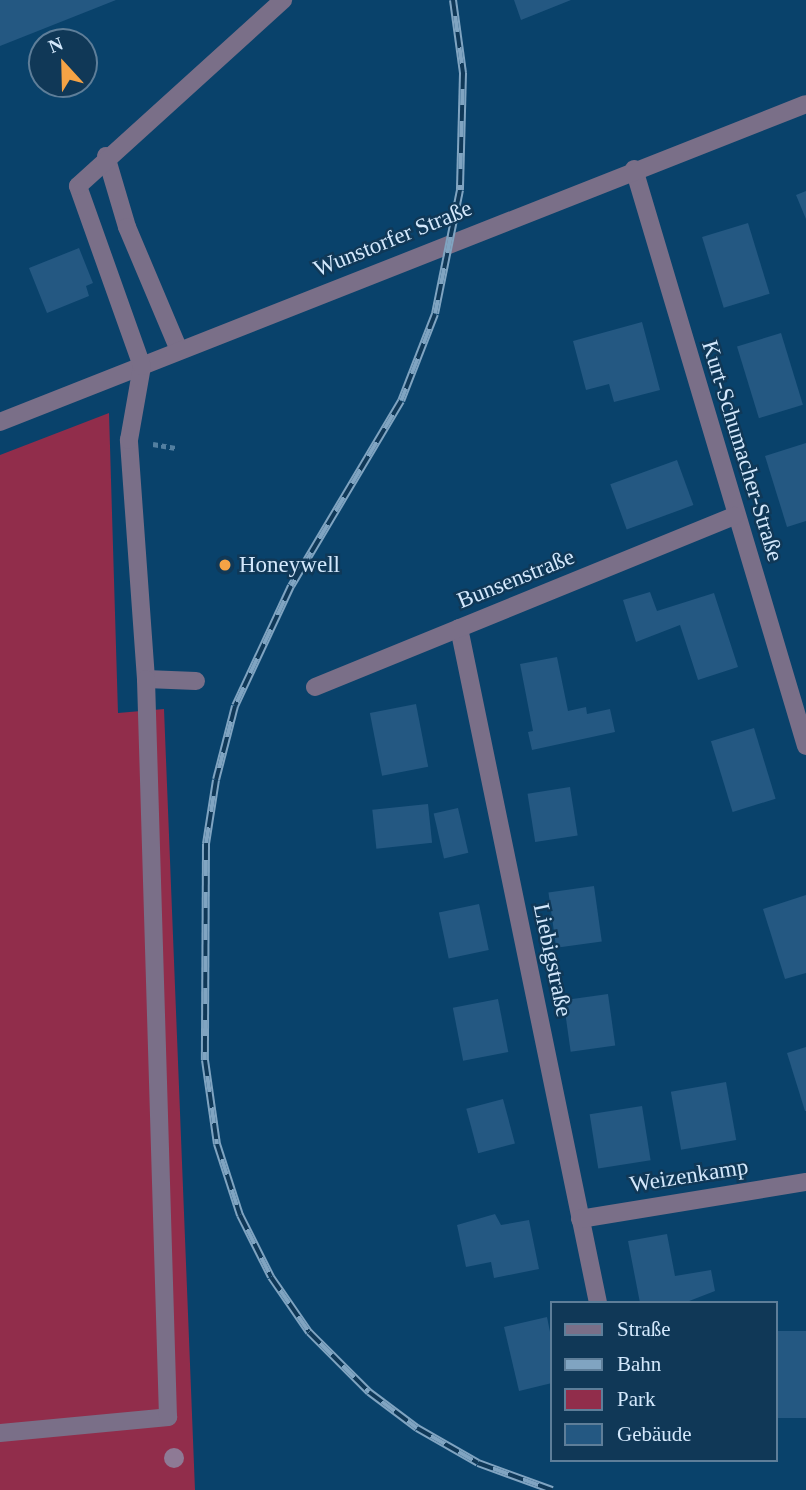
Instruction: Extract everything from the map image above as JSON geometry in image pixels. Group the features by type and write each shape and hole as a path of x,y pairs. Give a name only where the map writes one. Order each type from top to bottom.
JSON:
{"street":[{"path":"0,1433 168,1417 146,679 129,440 142,366 78,186 106,156 284,0"},
{"name":"Wunstorfer Straße","path":"0,422 634,169 806,104"},
{"path":"106,156 127,227 179,350"},
{"name":"Kurt-Schumacher-Straße","path":"634,169 806,746"},
{"name":"Bunsenstraße","path":"315,687 736,516"},
{"name":"Liebigstraße","path":"459,628 597,1301"},
{"path":"146,679 196,681"},
{"name":"Weizenkamp","path":"580,1219 806,1182"}],"green space":[{"path":"109,413 118,713 164,709 195,1490 0,1490 0,455"}],"building":[{"path":"0,0 116,0 45,28 28,28 28,35 0,46"},
{"path":"514,0 571,0 521,20"},
{"path":"806,191 806,219 796,195"},
{"path":"748,223 770,294 724,308 702,237"},
{"path":"79,248 93,283 86,286 89,296 47,313 29,268"},
{"path":"642,322 660,390 614,402 609,384 586,390 573,341"},
{"path":"781,333 803,405 759,418 737,346"},
{"path":"806,443 806,521 787,527 765,456"},
{"path":"677,460 693,505 627,529 610,484"},
{"path":"650,592 657,611 714,593 738,667 698,680 680,625 636,642 623,600"},
{"path":"557,657 568,711 586,707 587,714 610,709 615,732 532,750 528,732 533,731 520,664"},
{"path":"416,704 428,767 382,776 370,713"},
{"path":"754,728 776,799 733,812 711,741"},
{"path":"570,787 578,835 535,842 528,794"},
{"path":"428,804 432,843 376,849 372,810"},
{"path":"458,808 468,853 444,858 434,814"},
{"path":"594,886 602,941 556,948 548,892"},
{"path":"806,895 806,973 785,979 763,909"},
{"path":"479,904 489,950 449,958 439,913"},
{"path":"608,994 615,1045 571,1052 563,1000"},
{"path":"498,999 508,1052 463,1061 453,1008"},
{"path":"806,1047 806,1111 805,1111 787,1053"},
{"path":"726,1082 736,1140 681,1150 671,1092"},
{"path":"503,1099 515,1143 478,1153 466,1109"},
{"path":"642,1106 651,1160 598,1169 590,1114"},
{"path":"495,1214 501,1225 529,1220 539,1269 494,1278 491,1262 466,1267 457,1225"},
{"path":"667,1234 675,1276 711,1270 715,1291 689,1301 640,1301 628,1241"},
{"path":"547,1317 550,1332 550,1383 519,1391 504,1327"},
{"path":"778,1331 806,1331 806,1418 778,1418"}],"railway":[{"path":"453,0 463,73 460,190 435,314 401,401 291,586 235,706 216,780 206,844 205,1060 217,1144 240,1215 271,1277 309,1332 369,1392 417,1428 478,1463 552,1490"}],"place":[{"name":"Honeywell","path":"225,565"}]}
